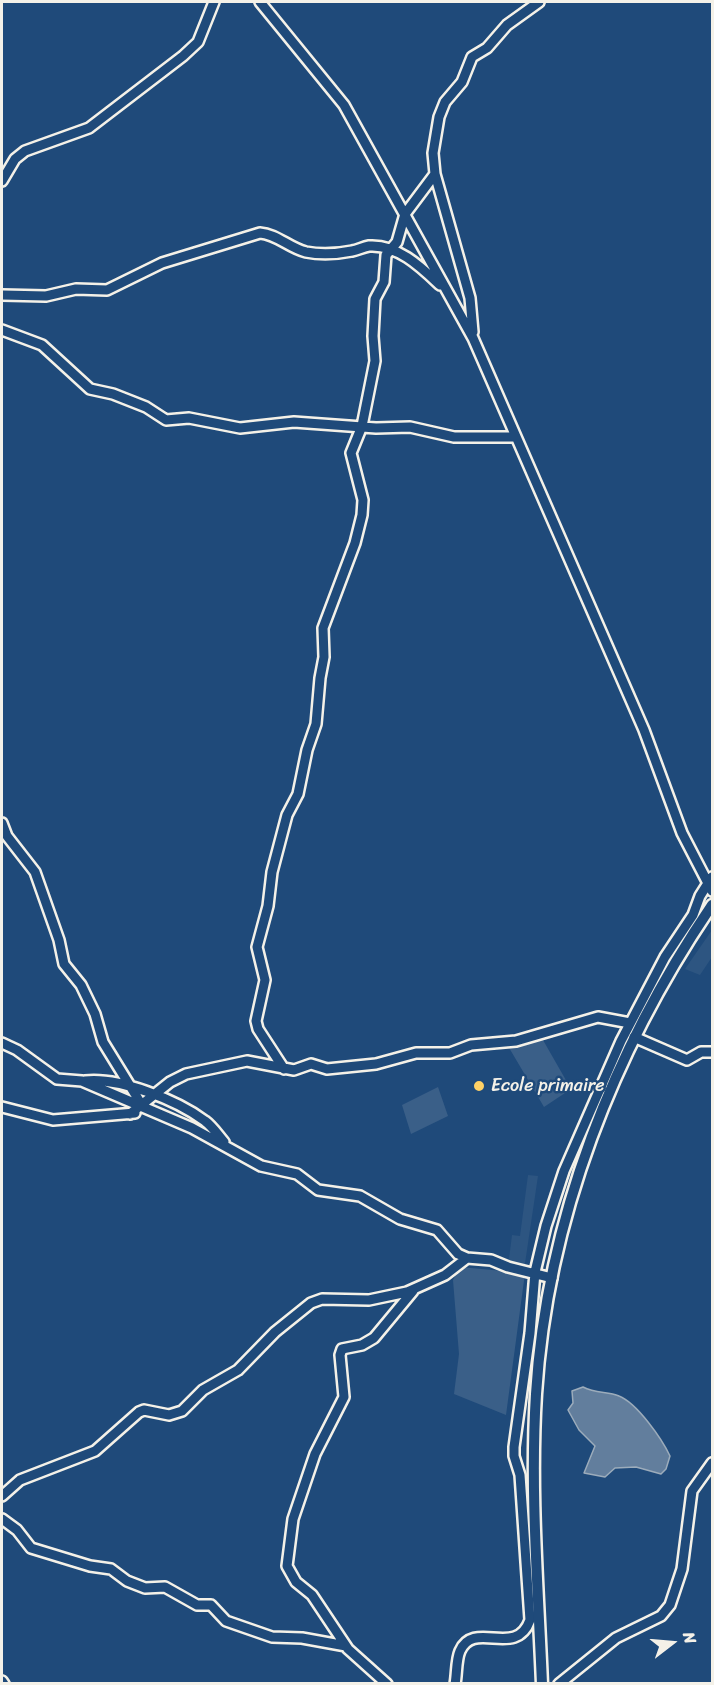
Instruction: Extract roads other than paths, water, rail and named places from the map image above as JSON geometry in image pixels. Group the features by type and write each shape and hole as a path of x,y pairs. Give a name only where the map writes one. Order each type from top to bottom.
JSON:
{"main road":[{"path":"542,1683 534,1441 539,1359 552,1278 570,1204 591,1140 634,1037 685,946 712,905"}],"street":[{"path":"2,181 15,159 25,151 89,128 183,56 198,42 214,2"},
{"path":"260,2 344,105 473,338 644,730 682,833 711,884 665,957 630,1023 564,1171 546,1226 534,1272 530,1333 514,1456 520,1475 530,1620 520,1635 505,1640 483,1636 465,1645 460,1650 455,1683"},
{"path":"473,338 470,298 435,174 433,153 439,117 445,102 462,82 472,57 487,48 507,25 539,2"},
{"path":"284,1069 258,1029 256,1021 265,980 257,947 268,906 272,872 287,814 298,794 307,750 316,724 324,657 323,628 355,543 362,515 363,500 351,453 362,426 375,361 373,336 375,298 384,282 386,255 397,242 405,214 435,174"},
{"path":"2,295 46,297 76,290 114,288 162,263 260,233 269,234 306,252 344,252 369,246 400,253 418,264 447,292"},
{"path":"2,330 42,345 90,389 113,394 146,406 166,420 189,418 240,428 294,422 410,427 454,437 516,437"},
{"path":"2,824 7,836 35,872 59,940 64,964 81,985 95,1014 103,1042 144,1108"},
{"path":"2,1107 53,1120 130,1114 144,1108 152,1095 186,1074 247,1061 284,1069 300,1069 311,1064 327,1069 376,1064 416,1053 450,1053 471,1045 516,1041 598,1017 630,1023"},
{"path":"634,1037 687,1060 701,1052 712,1052"},
{"path":"2,1043 17,1050 57,1079 94,1080 132,1087 167,1100 206,1122 228,1147"},
{"path":"82,1081 192,1128 261,1166 297,1174 318,1190 360,1196 400,1219 437,1230 458,1254 467,1258 491,1260 508,1268 534,1272 552,1278"},
{"path":"130,1114 144,1108"},
{"path":"2,1496 20,1480 95,1451 139,1412 144,1410 169,1415 182,1411 203,1390 238,1370 283,1325 311,1303 322,1299 369,1299 415,1288 446,1275 467,1258"},
{"path":"387,1683 346,1646 312,1595 296,1582 287,1566 293,1519 315,1454 344,1397 340,1355 342,1349 362,1345 374,1338 415,1288"},
{"path":"559,1683 616,1638 661,1616 670,1605 682,1569 692,1491 712,1462"},
{"path":"2,1519 17,1530 31,1548 90,1566 111,1569 127,1581 145,1588 169,1588 197,1605 211,1605 226,1621 255,1632 272,1637 302,1638 346,1646"}],"place":[{"name":"Ecole primaire","path":"479,1086"}]}
